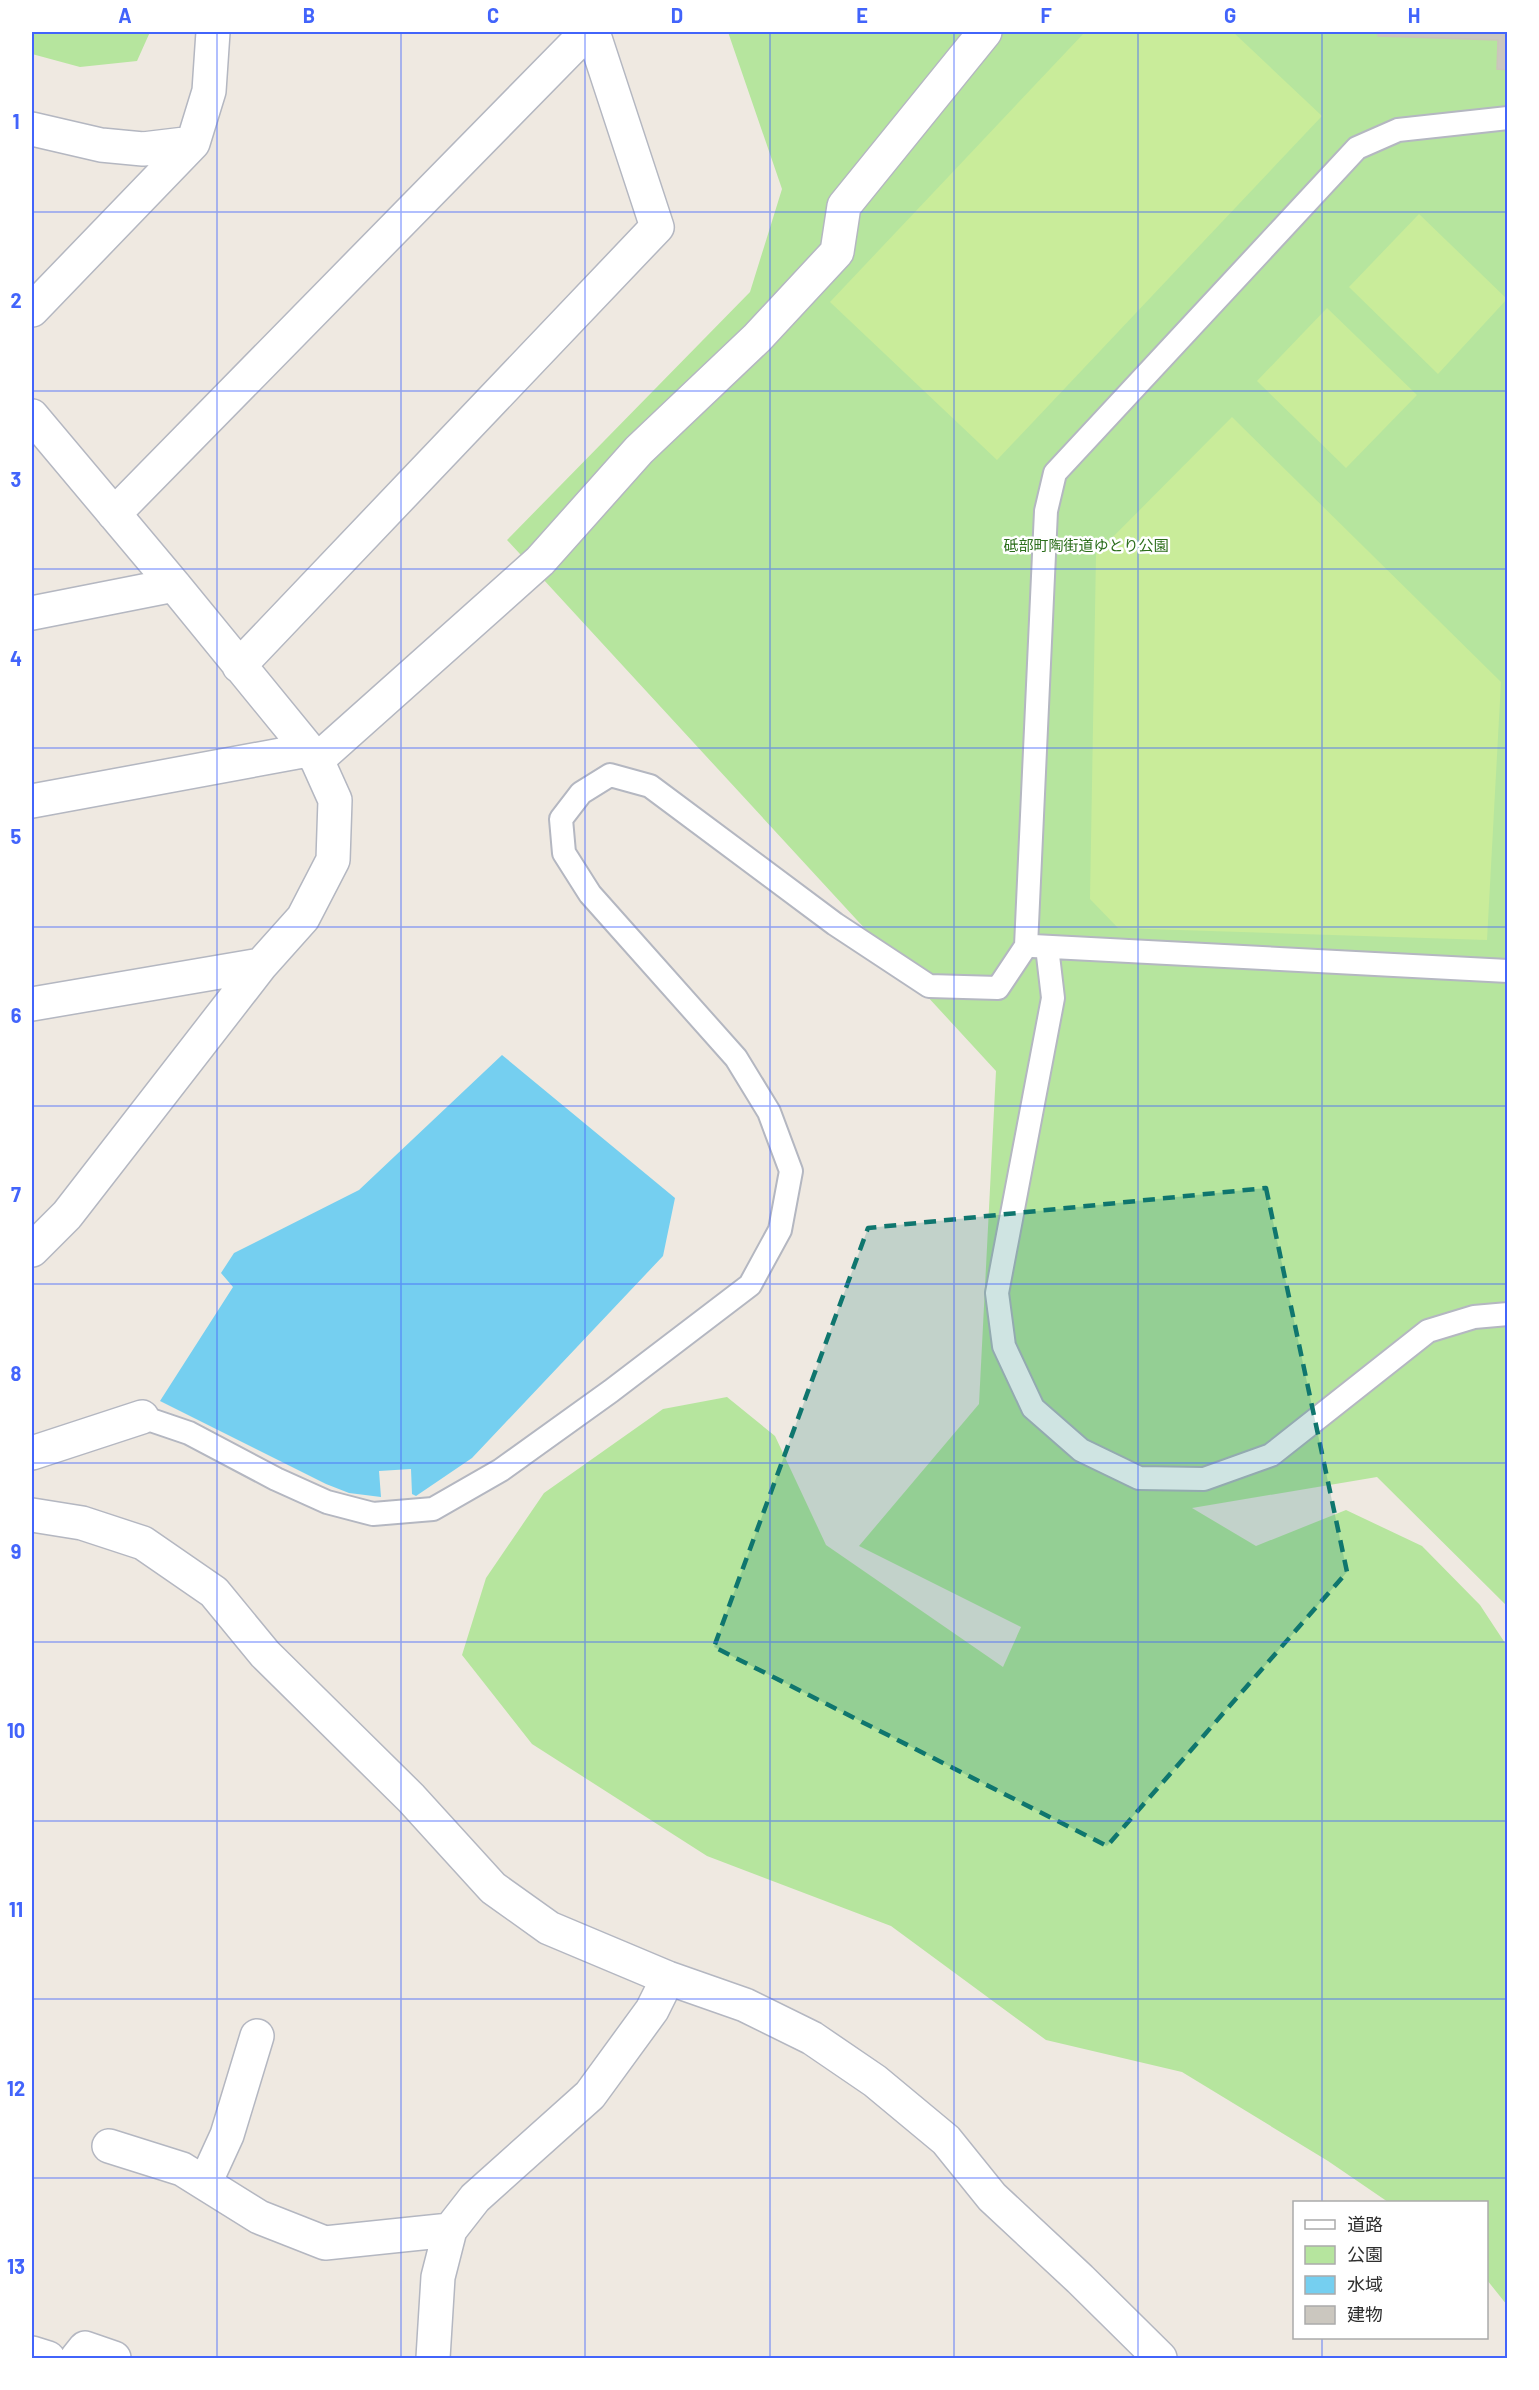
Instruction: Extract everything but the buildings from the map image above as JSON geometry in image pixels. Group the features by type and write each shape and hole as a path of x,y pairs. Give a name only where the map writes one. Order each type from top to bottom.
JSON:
{"street":[{"path":"32,310 193,143 209,91 213,32"},
{"path":"114,514 587,32"},
{"path":"240,666 657,228 593,32"},
{"path":"32,801 313,755 540,561 639,450 757,338 837,252 844,206 985,32"},
{"path":"32,129 100,145 143,149 193,143"},
{"path":"32,416 313,755 335,800 333,860 303,918 261,965 67,1215 32,1250"},
{"path":"32,613 174,585"},
{"path":"32,1004 261,965"},
{"path":"32,1453 142,1417"},
{"path":"32,1515 82,1523 143,1543 214,1592 265,1654 411,1798 493,1888 549,1928 668,1978 755,2010 812,2038 875,2081 946,2140 992,2198 1080,2279 1160,2358"},
{"path":"433,2358 438,2277 450,2230 475,2198 590,2095 652,2010 668,1978"},
{"path":"205,2183 227,2135 257,2036"},
{"path":"109,2146 182,2169 259,2217 324,2243 450,2230"},
{"path":"77,2358 85,2348 114,2358"},
{"path":"32,2353 48,2358"}],"lane":[{"path":"1508,118 1398,130 1357,148 1055,473 1046,511 1037,946 1053,998 998,1293 1004,1346 1033,1408 1081,1450 1139,1478 1204,1479 1271,1455 1428,1331 1474,1317 1508,1314"},
{"path":"142,1417 189,1433 276,1479 327,1502 373,1514 433,1509 501,1470 611,1391 750,1285 780,1230 791,1171 769,1112 736,1058 590,894 564,853 561,819 581,793 609,775 650,786 835,924 929,986 998,988 1037,946"},
{"path":"1037,946 1508,970"}],"highlighted area":[{"path":"1266,1188 1347,1572 1107,1846 714,1647 868,1228"}],"green space":[{"path":"32,32 150,32 137,61 80,67 32,54"},
{"name":"砥部町陶街道ゆとり公園","path":"728,32 1507,32 1507,1606 1377,1477 1192,1508 1256,1546 1346,1510 1422,1546 1480,1605 1507,1646 1507,2305 1488,2281 1488,2201 1387,2201 1328,2161 1182,2072 1046,2040 891,1926 707,1856 532,1744 462,1655 486,1578 544,1493 663,1409 727,1397 775,1436 826,1545 1003,1667 1021,1627 859,1546 979,1404 996,1071 507,540 750,292 782,189"},
{"path":"1085,32 1233,32 1322,116 997,460 830,302"},
{"path":"1419,214 1507,299 1438,374 1349,287"},
{"path":"1327,308 1417,395 1346,468 1257,381"},
{"path":"1232,417 1501,682 1487,940 1118,928 1090,899 1096,554"}],"water":[{"path":"502,1055 675,1198 663,1256 472,1458 416,1496 412,1494 411,1469 379,1471 381,1497 349,1493 326,1484 160,1401 233,1287 221,1273 234,1253 359,1190"}]}
